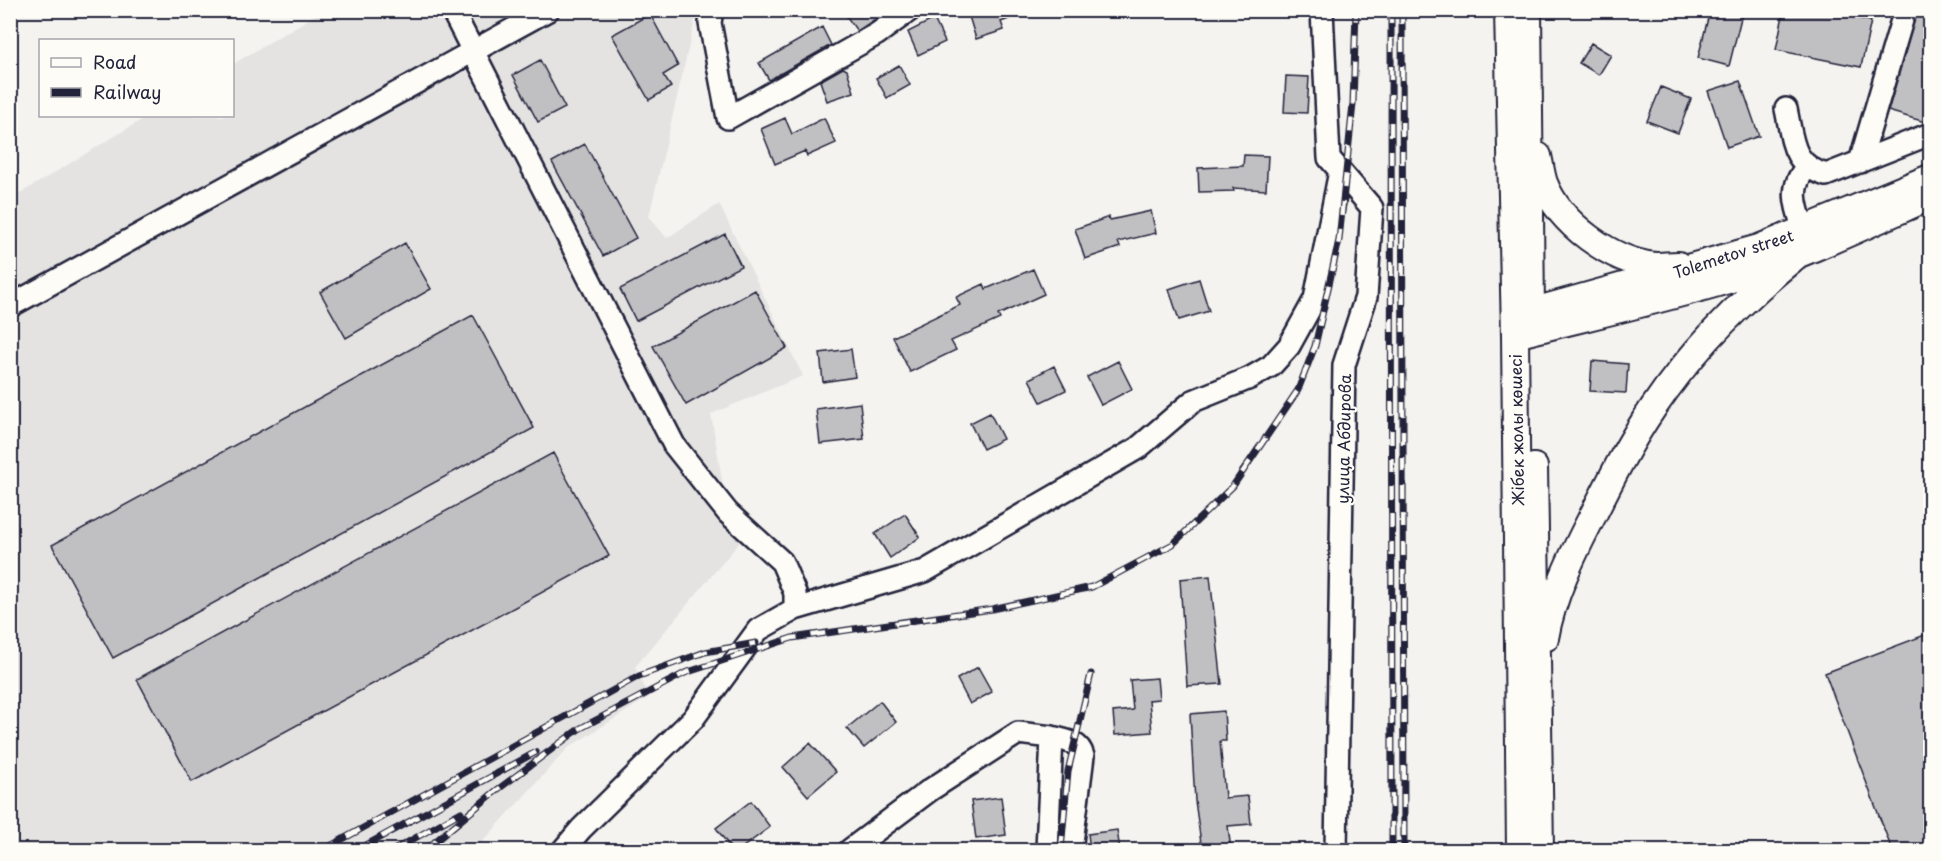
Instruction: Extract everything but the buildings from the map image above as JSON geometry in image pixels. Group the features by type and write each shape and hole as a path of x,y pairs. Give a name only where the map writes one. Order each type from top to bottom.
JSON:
{"main road":[{"name":"Жібек жолы көшесі","path":"1508,10 1523,324 1520,850"},
{"path":"1528,10 1529,120 1523,324 1537,687 1540,850"},
{"path":"1529,120 1544,183 1563,214 1594,240 1623,257 1655,266 1709,263"},
{"name":"Tolemetov street","path":"1523,324 1759,248 1930,178"},
{"name":"Tolemetov street","path":"1796,256 1930,197"},
{"path":"1523,324 1615,312 1728,279 1796,256"},
{"path":"1537,687 1549,616 1575,552 1612,477 1653,408 1695,352 1739,307 1796,256"}],"street":[{"path":"452,10 674,445 728,513 782,562 795,592 795,609"},
{"path":"10,306 549,10"},
{"path":"712,10 710,23 728,118 877,34 910,10"},
{"name":"улица Абдирова","path":"1322,10 1329,158 1372,208 1366,297 1344,365 1336,850"},
{"path":"1860,162 1905,10"},
{"path":"1786,109 1795,154 1807,167 1826,175 1930,134"},
{"path":"1804,230 1794,195 1798,178 1807,167"},
{"path":"563,850 581,829 693,719 758,630 795,609 925,572 1138,448 1193,401 1250,378 1271,366 1289,346 1315,299 1340,171"},
{"path":"850,850 930,790 1018,733 1052,737 1075,743 1081,748 1083,756 1071,850"},
{"path":"1047,850 1052,737"}],"shaded area":[{"path":"322,11 697,11 649,217 667,238 719,204 803,376 711,414 725,498 750,530 635,667 649,697 568,748 475,850 11,850 11,199 146,117 234,117 234,63"}],"railway":[{"path":"425,850 497,790 579,729 685,673 792,638 992,609 1092,587 1173,544 1233,486 1298,390 1315,346 1339,240 1353,104 1356,10"},
{"path":"1391,10 1392,850"},
{"path":"1402,10 1404,850"},
{"path":"323,850 639,676 705,652 756,643"},
{"path":"1061,850 1068,771 1091,674"},
{"path":"357,850 536,752"},
{"path":"394,850 461,812"}]}
